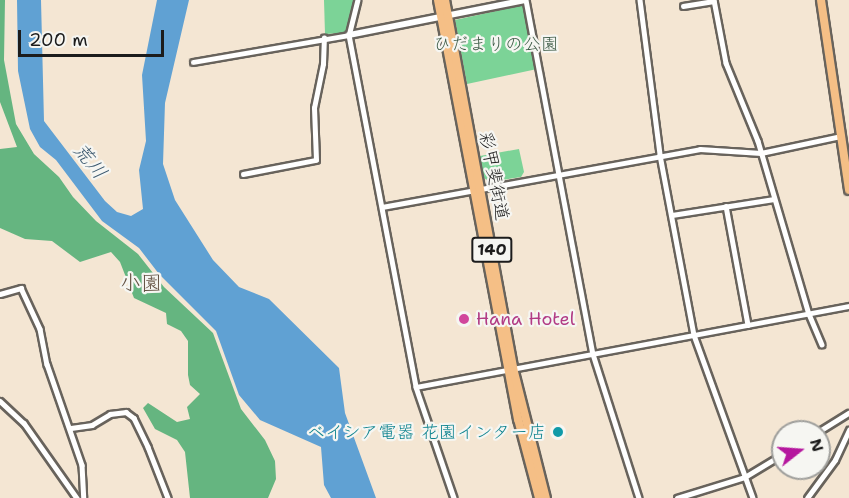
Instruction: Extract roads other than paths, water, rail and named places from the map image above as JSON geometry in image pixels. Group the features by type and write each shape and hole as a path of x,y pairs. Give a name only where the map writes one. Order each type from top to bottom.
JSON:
{"highway":[{"name":"彩甲斐街道","path":"438,0 444,15 510,369 539,498"},
{"name":"彩甲斐街道","path":"444,15 445,0"},
{"path":"820,0 849,190"},
{"name":"彩甲斐街道","path":"510,369 546,498"}],"street":[{"path":"358,0 349,34 416,387 454,498"},
{"path":"193,62 526,0 592,354 639,498"},
{"path":"640,0 660,155 694,335 753,498"},
{"path":"683,6 714,1 726,63 761,153 809,314 822,344"},
{"path":"243,174 316,160 314,108 323,64 324,38"},
{"path":"382,207 660,155 700,149 761,153 841,136"},
{"path":"672,215 774,199"},
{"path":"726,206 748,325"},
{"path":"0,294 21,288 40,329 47,364 82,465 84,498"},
{"path":"416,387 849,306"},
{"path":"0,401 36,438 77,498"},
{"path":"71,428 92,425 110,414 126,412 134,418 168,498"},
{"path":"831,424 849,413"},
{"path":"807,498 835,460 849,430"},
{"path":"677,498 745,477 771,461"}],"water":[{"path":"17,0 41,0 44,121 105,201 117,212 131,216 143,209 139,170 146,141 142,75 157,0 189,0 165,103 163,164 175,200 213,260 239,287 269,299 339,368 345,413 376,498 331,498 324,485 321,447 260,420 239,395 216,331 159,274 139,248 102,221 56,160 40,147 30,129 18,71"}],"place":[{"name":"Hana Hotel","path":"464,319"},
{"name":"ベイシア電器 花園インター店","path":"558,432"}],"district":[{"name":"小園","path":"141,283"}],"park label":[{"name":"ひだまりの公園","path":"496,44"}],"water label":[{"name":"荒川","path":"90,161"}]}
